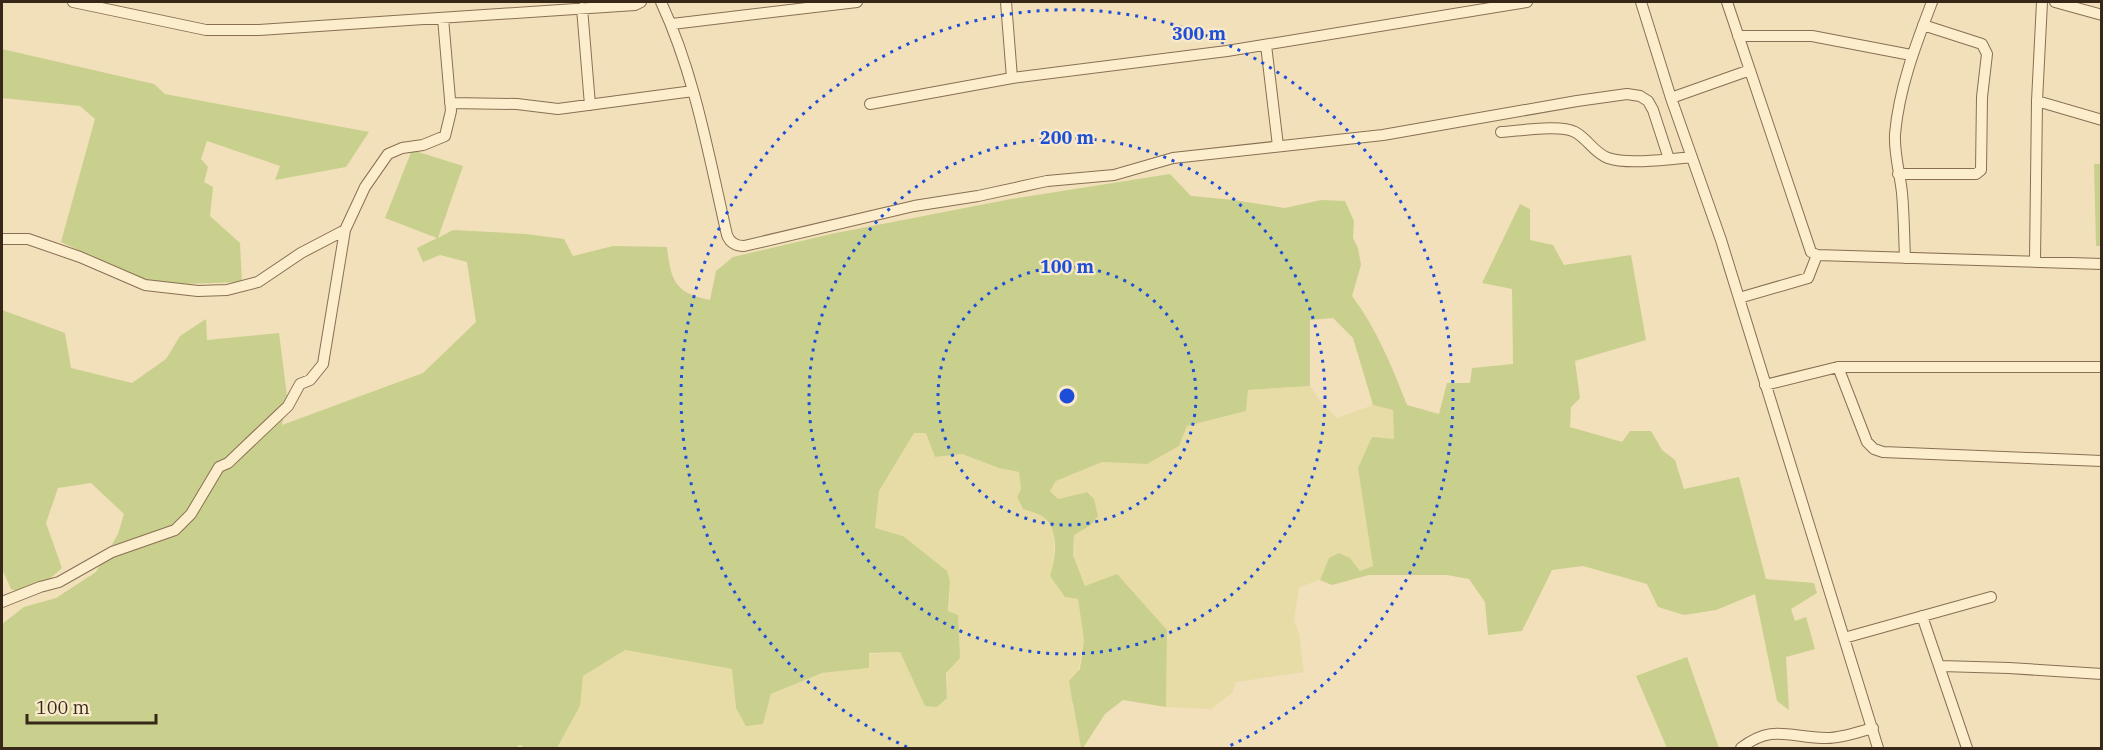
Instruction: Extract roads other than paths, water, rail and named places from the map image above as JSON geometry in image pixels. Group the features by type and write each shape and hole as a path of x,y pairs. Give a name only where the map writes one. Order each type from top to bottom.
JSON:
{"street":[{"path":"74,2 110,6 206,30 259,30 638,3"},
{"path":"661,2 672,24 693,91 727,236 729,241 738,246 914,206 978,196 1047,181 1113,175 1173,158 1383,135 1627,94 1640,96 1648,101 1669,159"},
{"path":"672,24 857,2"},
{"path":"1006,2 1012,78"},
{"path":"870,104 1012,78 1266,45 1527,2"},
{"path":"1641,2 1739,298 1878,748"},
{"path":"1726,2 1811,252 1817,255 2102,264"},
{"path":"1905,258 1902,191 1895,156 1895,134 1911,55 1932,2"},
{"path":"2035,261 2037,101 2042,2"},
{"path":"2055,2 2102,15"},
{"path":"582,8 590,105"},
{"path":"2,602 59,582 112,552 175,530 191,514 219,467 228,463 288,406 300,384 310,380 323,364 345,230 365,187 388,154 402,148 423,145 445,136 450,103 443,18"},
{"path":"1898,174 1976,174 1981,170 1982,97 1987,54 1985,48 1982,44 1923,25"},
{"path":"1738,36 1812,36 1911,55"},
{"path":"1266,45 1278,146"},
{"path":"1671,98 1750,70"},
{"path":"450,103 558,109 693,91"},
{"path":"2037,101 2102,120"},
{"path":"1501,132 1561,129 1574,131 1594,150 1609,159 1645,162 1692,157"},
{"path":"2,239 28,239 80,257 145,285 198,291 227,290 258,282 301,253 345,230"},
{"path":"1739,298 1808,278 1817,255"},
{"path":"1765,385 1838,367 2102,367"},
{"path":"1838,367 1867,442 1874,449 1883,452 2102,461"},
{"path":"1844,638 1991,597"},
{"path":"1922,616 1941,666 1967,748"},
{"path":"1941,666 2102,674"},
{"path":"1740,748 1755,738 1773,733 1828,738 1873,728"}]}
